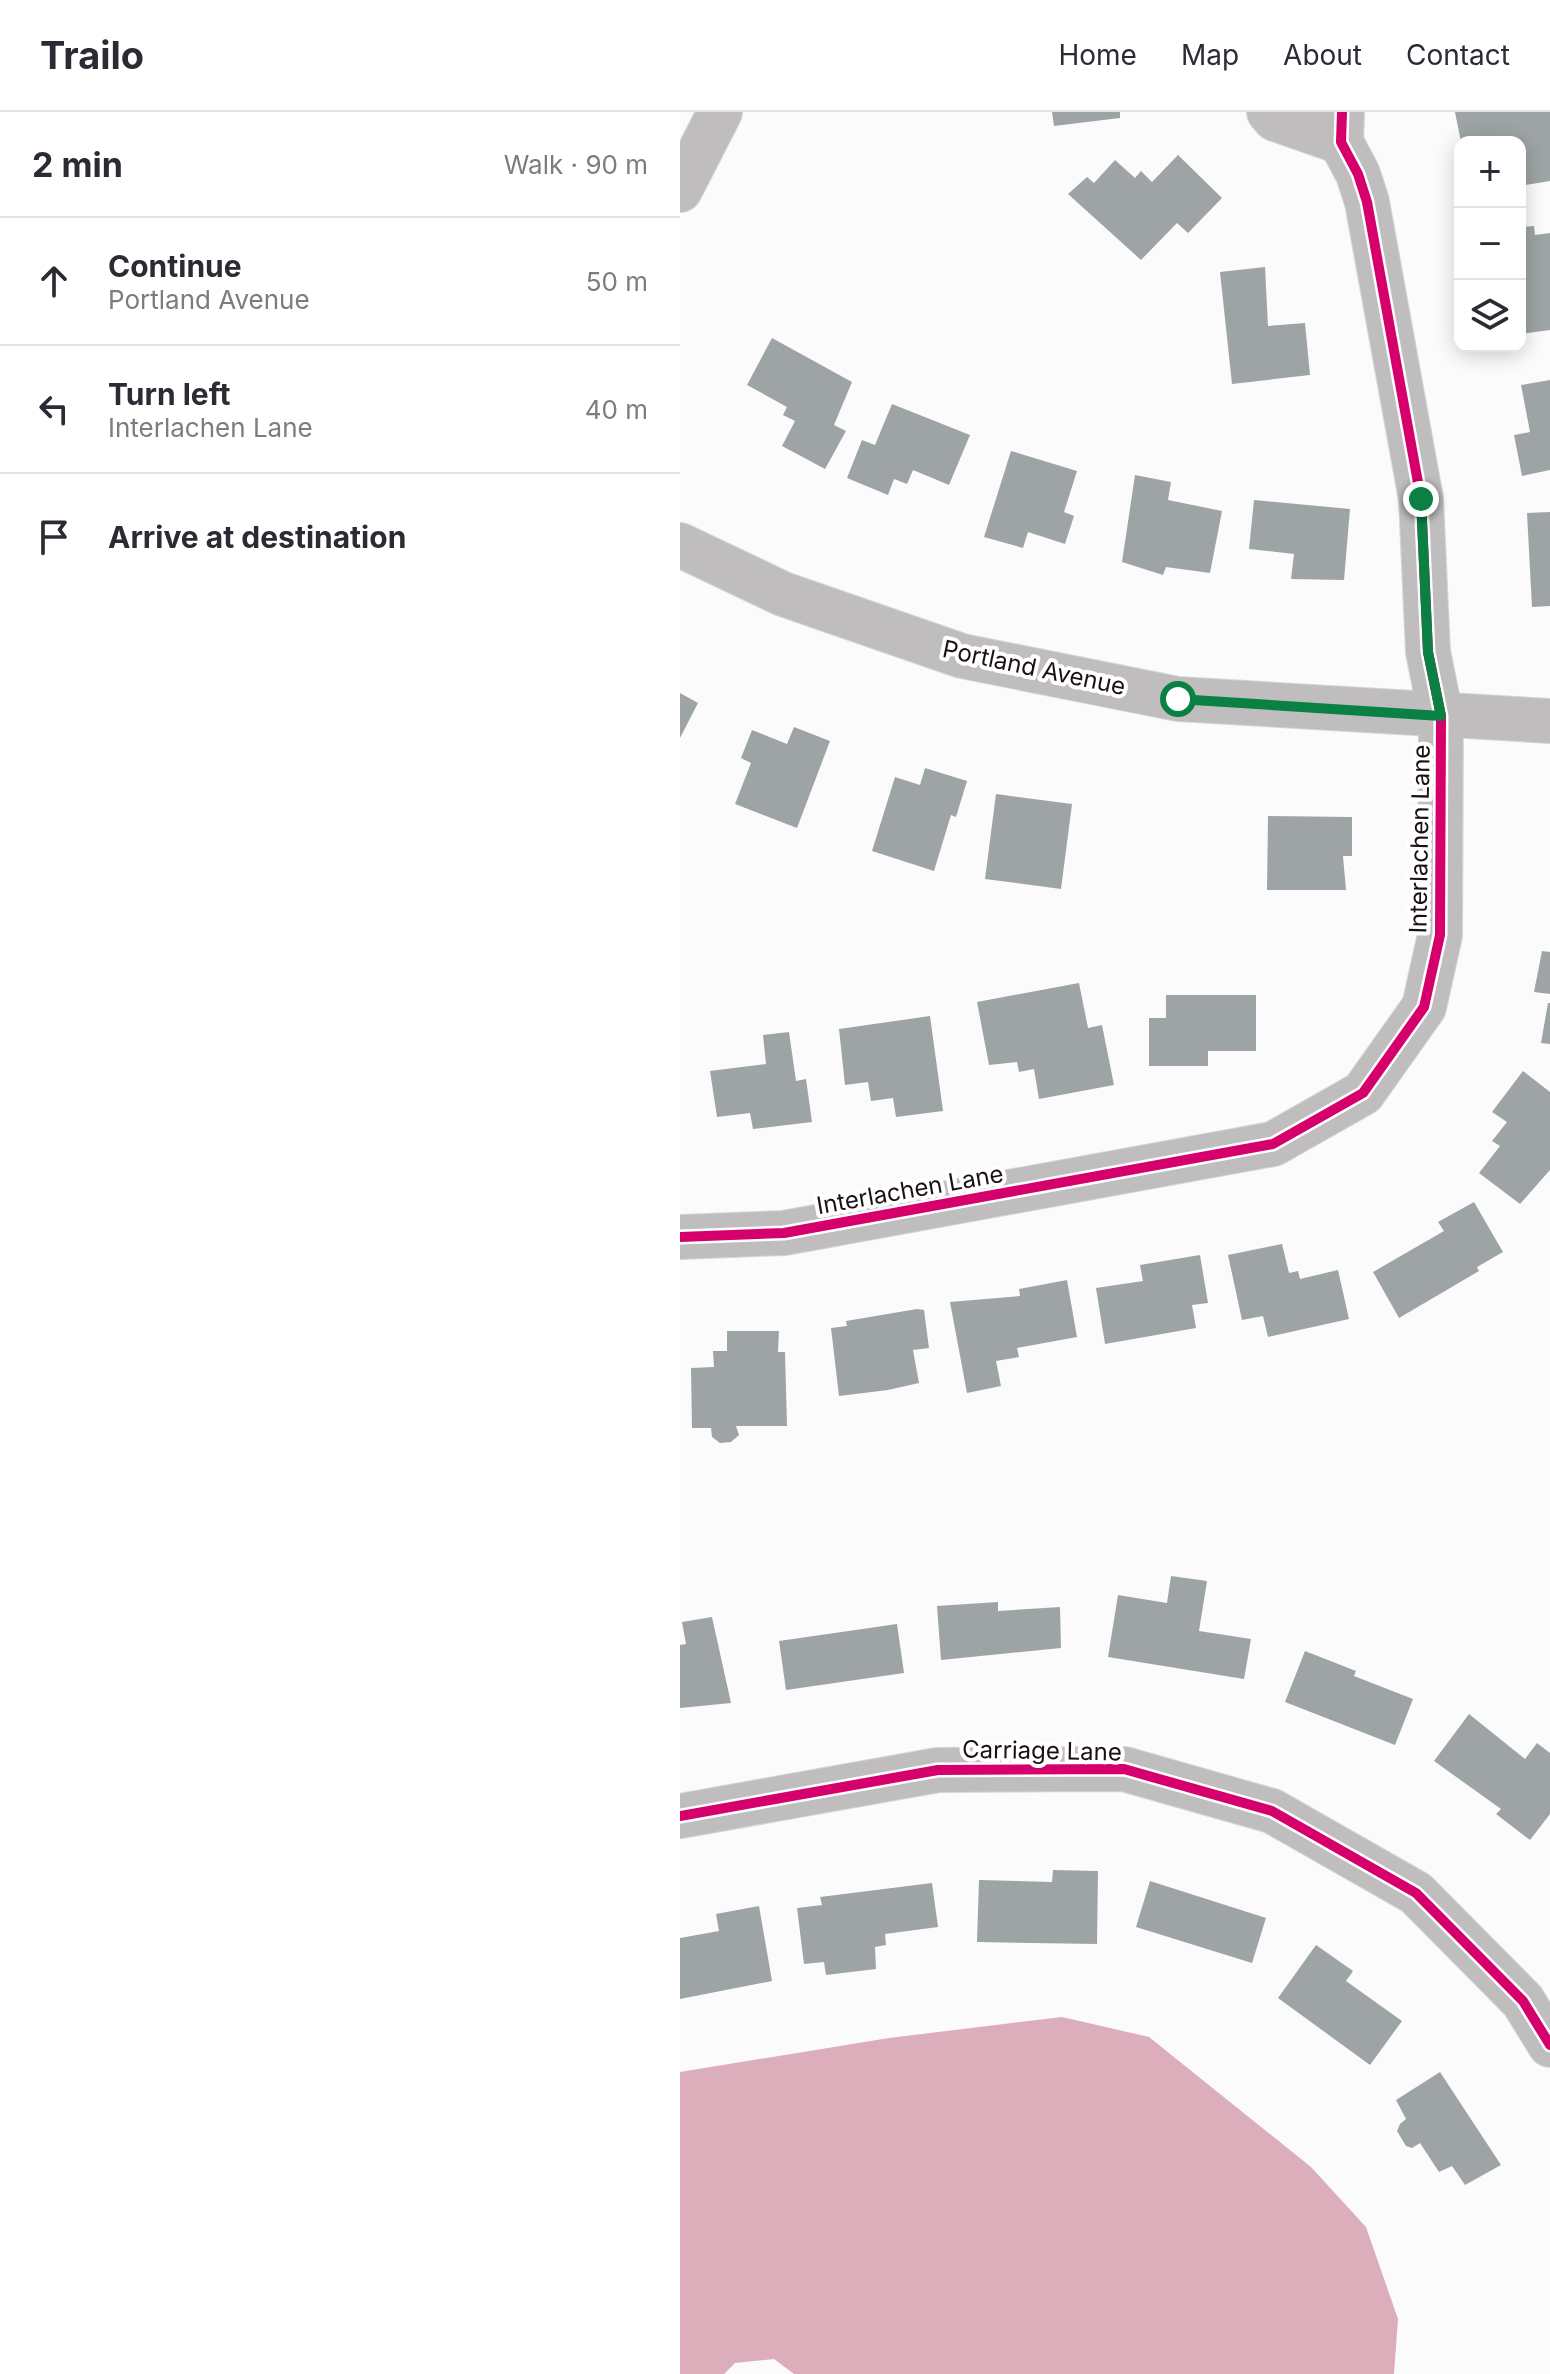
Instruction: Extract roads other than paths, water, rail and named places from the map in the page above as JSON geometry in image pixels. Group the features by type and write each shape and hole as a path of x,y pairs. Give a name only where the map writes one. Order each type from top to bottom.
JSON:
{"street":[{"path":"680,190 720,112"},
{"name":"Interlachen Lane","path":"680,1237 784,1233 1273,1144 1363,1093 1424,1007 1440,935 1441,716 1428,652 1421,499 1367,202 1341,127 1275,119 1269,112"},
{"name":"Portland Avenue","path":"680,545 783,594 962,656 1178,699 1550,721"},
{"name":"Carriage Lane","path":"680,1816 938,1770 1124,1769 1272,1811 1416,1893 1523,2001 1550,2045"}]}
